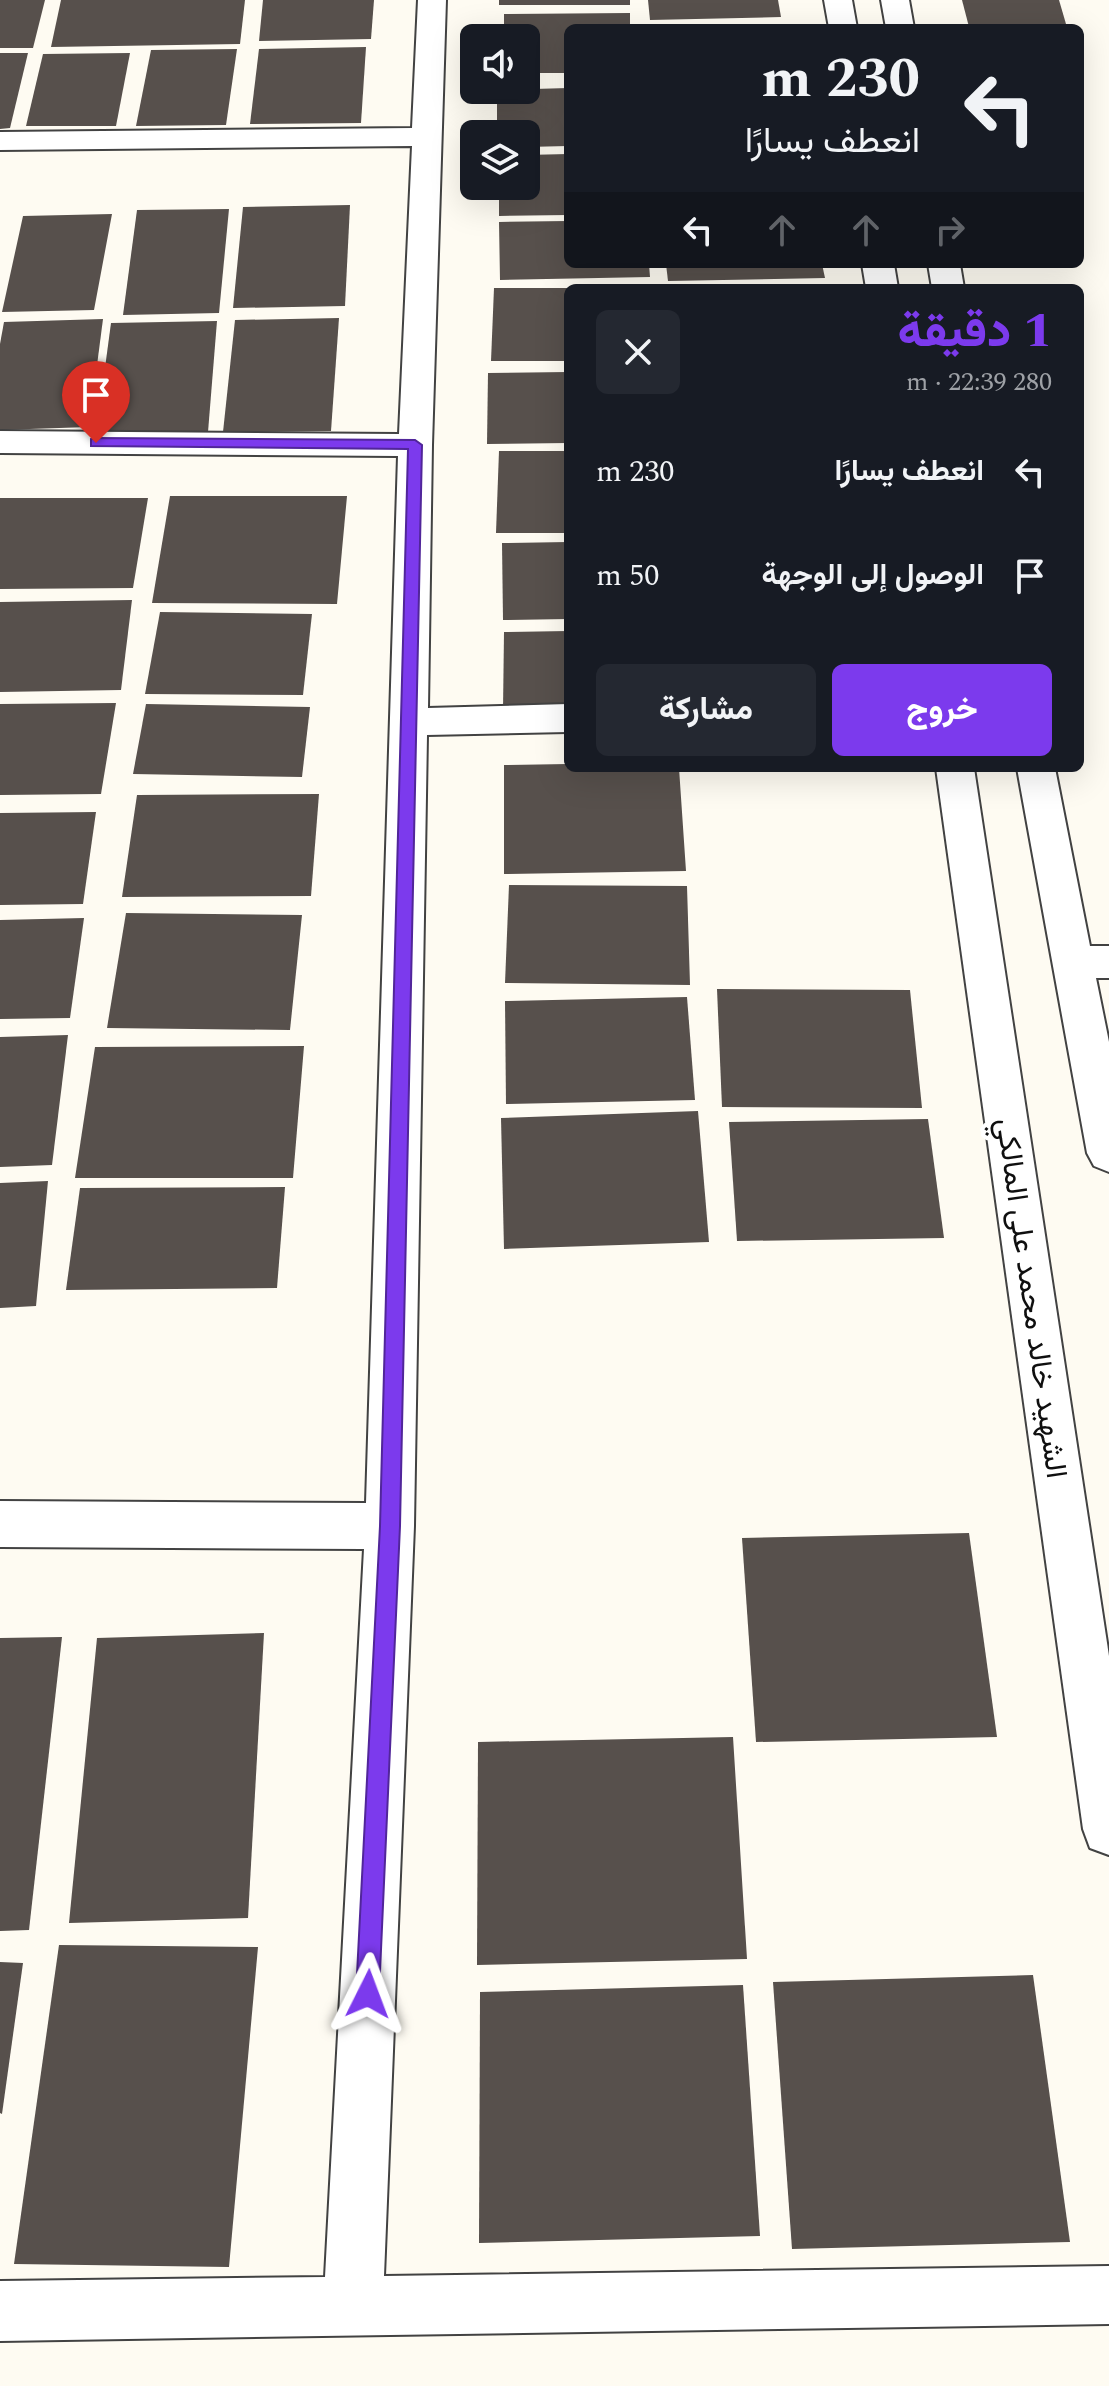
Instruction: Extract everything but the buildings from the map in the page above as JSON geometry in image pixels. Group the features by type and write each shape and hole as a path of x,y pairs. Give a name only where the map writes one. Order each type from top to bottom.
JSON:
{"street":[{"path":"353,2307 390,1526 415,445 432,0"},
{"path":"838,0 842,24"},
{"path":"895,0 899,24"},
{"path":"0,141 428,137"},
{"path":"0,442 415,445"},
{"path":"409,722 564,718"},
{"name":"الشهيد خالد محمد على المالكي","path":"956,772 1109,1829"},
{"path":"1037,772 1090,962 1109,1153"},
{"path":"0,1524 390,1526"},
{"path":"0,2311 1109,2295"}],"route":[{"path":"96,443 415,445 390,1526 368,1994"}]}
